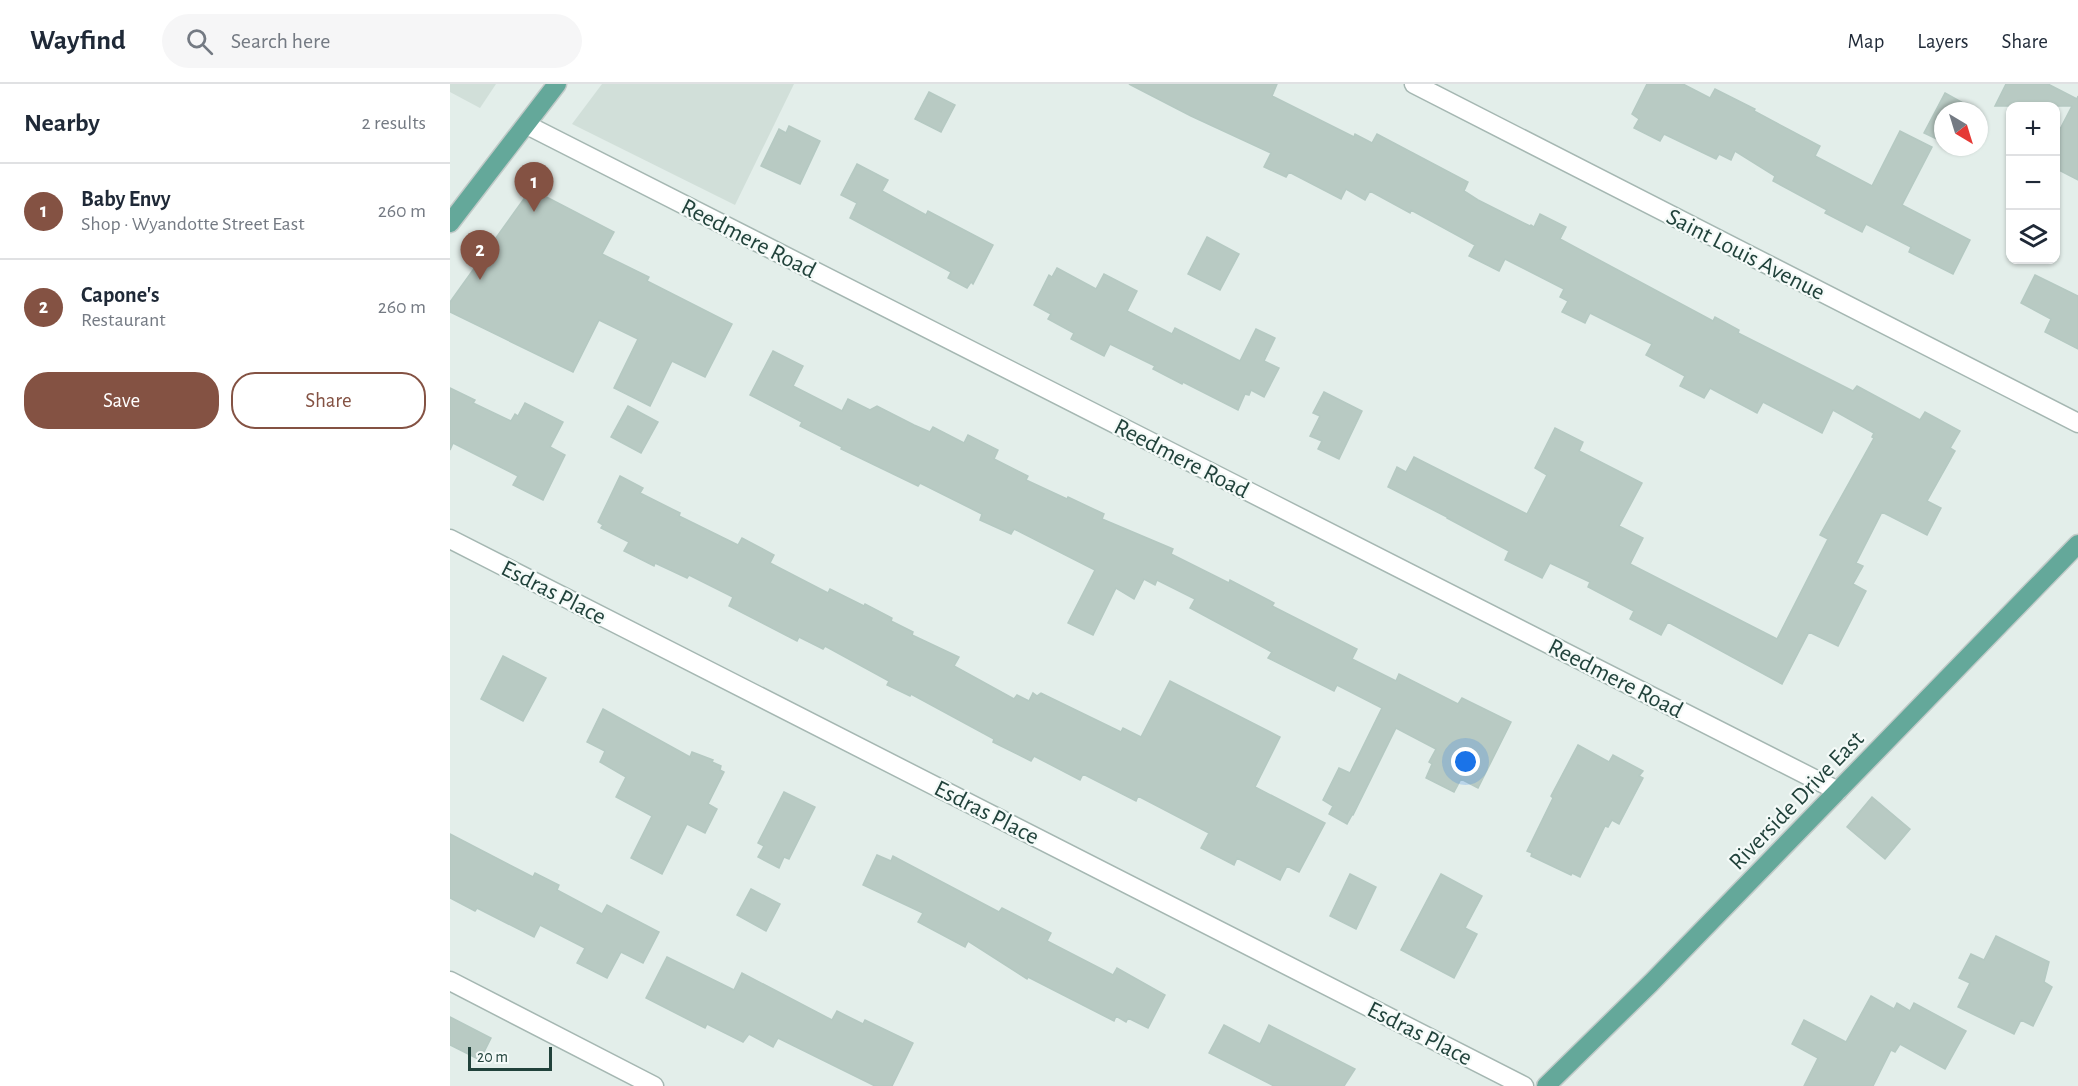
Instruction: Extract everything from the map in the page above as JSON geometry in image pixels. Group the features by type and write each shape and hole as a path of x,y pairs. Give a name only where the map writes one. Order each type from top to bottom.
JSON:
{"main road":[{"path":"450,224 557,84"},
{"name":"Riverside Drive East","path":"1546,1086 1652,983 2078,544"}],"street":[{"name":"Saint Louis Avenue","path":"1414,84 2078,423"},
{"name":"Reedmere Road","path":"527,125 1838,791"},
{"name":"Esdras Place","path":"450,539 1524,1086"},
{"path":"450,981 654,1086"}],"shaded area":[{"path":"450,84 496,84 480,108 450,92"},
{"path":"602,84 794,84 735,205 572,124"}],"building":[{"path":"1129,84 1277,84 1272,96 1354,137 1355,134 1372,143 1377,134 1468,182 1464,191 1530,226 1534,227 1540,214 1566,227 1560,239 1713,321 1715,317 1739,330 1738,333 1853,391 1857,386 1920,420 1925,412 1960,431 1950,448 1955,451 1927,501 1941,508 1927,535 1882,512 1856,563 1863,566 1853,584 1866,591 1838,646 1809,632 1782,684 1668,622 1661,635 1630,619 1634,611 1588,587 1590,582 1550,563 1542,578 1505,560 1509,551 1388,487 1397,467 1406,472 1414,457 1527,514 1547,475 1535,468 1555,428 1583,442 1579,451 1642,483 1619,526 1643,538 1630,564 1777,639 1828,539 1820,535 1874,438 1872,437 1874,433 1833,410 1822,433 1763,402 1757,413 1710,388 1704,398 1680,386 1685,376 1646,355 1652,344 1590,313 1585,323 1562,312 1568,301 1560,297 1564,289 1505,259 1499,271 1469,256 1475,245 1411,210 1410,213 1370,191 1365,200 1346,189 1341,199 1289,172 1286,177 1264,167 1271,153"},
{"path":"1647,84 1683,84 1710,98 1715,89 1820,146 1815,156 1872,186 1900,131 1932,147 1902,205 1970,240 1953,274 1909,252 1911,247 1866,224 1862,232 1825,213 1827,210 1773,181 1775,176 1735,151 1731,160 1719,154 1716,159 1664,134 1660,141 1634,128 1639,119 1632,114"},
{"path":"2006,84 2048,84 2077,99 2078,96 2078,180 2060,171 2060,129 2072,106 2060,106 2060,102 2006,102 2006,106 1995,106"},
{"path":"929,92 955,105 941,132 915,119"},
{"path":"1945,93 1961,102 1940,102"},
{"path":"1934,114 1934,138 1924,133"},
{"path":"789,126 820,141 800,184 761,166 779,129 786,133"},
{"path":"857,164 888,180 882,191 926,215 928,211 993,245 973,284 971,282 967,288 948,278 951,272 850,218 857,203 841,195"},
{"path":"531,189 614,232 602,254 649,277 647,281 732,324 705,377 672,361 650,406 614,388 638,339 599,320 573,372 450,312 450,302"},
{"path":"1207,237 1239,254 1220,290 1188,274"},
{"path":"1057,268 1096,289 1104,274 1137,291 1127,311 1172,334 1175,328 1240,361 1256,329 1275,338 1264,361 1279,368 1264,397 1251,390 1249,395 1245,394 1238,410 1183,382 1182,384 1153,369 1155,366 1110,344 1104,356 1071,339 1074,333 1048,319 1051,314 1034,305 1049,275 1052,277"},
{"path":"2035,275 2078,296 2078,349 2045,332 2051,319 2021,303"},
{"path":"773,351 803,366 793,386 842,411 848,399 870,410 877,406 930,432 933,427 964,443 968,435 998,450 994,459 1028,476 1026,480 1104,514 1102,519 1173,549 1171,554 1229,583 1230,580 1274,603 1272,606 1357,649 1352,659 1396,681 1399,674 1458,704 1462,698 1511,722 1478,788 1461,779 1454,792 1426,778 1432,764 1429,762 1436,749 1396,728 1347,824 1329,814 1333,806 1323,800 1339,768 1350,773 1382,708 1337,685 1334,691 1268,658 1272,652 1190,608 1195,599 1157,580 1155,585 1144,579 1134,599 1116,588 1093,635 1068,623 1095,570 1014,529 1011,534 980,520 982,514 920,483 918,486 841,449 842,447 800,426 802,422 750,395"},
{"path":"450,388 475,400 473,403 511,421 515,414 518,416 525,403 563,422 550,447 565,455 543,500 513,485 518,476 453,443 450,450"},
{"path":"1324,392 1362,411 1339,459 1318,449 1322,441 1310,436 1320,416 1313,413"},
{"path":"628,406 658,422 641,453 611,437"},
{"path":"620,476 643,488 640,493 680,513 679,516 738,545 742,538 774,555 770,563 828,593 830,589 892,618 891,621 913,632 912,635 959,657 954,666 1014,699 1017,695 1029,701 1033,693 1037,696 1041,693 1121,732 1123,728 1141,737 1170,681 1280,737 1255,787 1325,823 1299,872 1287,866 1280,880 1237,858 1234,865 1201,848 1209,833 1138,796 1136,801 1083,774 1080,780 1034,756 1031,761 993,742 994,739 911,694 910,696 887,685 889,681 825,646 823,649 799,637 797,641 729,606 733,597 689,575 687,578 655,563 654,566 624,551 629,542 601,528 603,525 598,522"},
{"path":"503,656 546,678 523,721 481,699"},
{"path":"603,709 690,757 692,752 713,760 712,762 721,766 720,770 724,772 708,804 717,809 705,833 687,824 662,874 631,858 652,816 616,797 626,777 600,762 605,751 587,742"},
{"path":"1578,745 1609,762 1613,755 1643,771 1639,776 1643,778 1619,824 1612,820 1608,827 1605,826 1580,877 1531,856 1532,853 1527,851 1553,798 1551,796"},
{"path":"784,792 815,807 789,859 784,857 779,868 758,857 764,846 758,843"},
{"path":"1872,797 1910,829 1885,859 1847,827"},
{"path":"450,834 533,877 535,873 559,885 557,890 602,914 607,905 659,932 643,963 621,952 607,978 577,963 585,948 540,925 534,937 477,908 475,911 450,898"},
{"path":"877,855 891,861 893,856 999,912 1002,908 1051,933 1047,941 1113,975 1117,968 1165,995 1148,1028 1128,1018 1126,1022 1116,1016 1114,1021 1028,977 1027,979 968,941 965,947 918,922 923,913 863,885"},
{"path":"1350,874 1376,887 1356,929 1330,916"},
{"path":"1441,874 1482,896 1465,928 1477,934 1454,978 1401,950"},
{"path":"751,889 780,904 766,931 737,915"},
{"path":"1996,936 2049,962 2044,982 2052,987 2033,1026 2021,1020 2014,1034 1958,1007 1970,983 1959,978 1971,954 1984,960"},
{"path":"667,957 734,990 742,973 832,1020 837,1011 863,1024 865,1020 913,1043 892,1086 875,1086 778,1038 773,1047 749,1034 743,1042 707,1024 705,1028 646,998"},
{"path":"1871,996 1894,1009 1897,1003 1910,1011 1914,1003 1966,1031 1945,1069 1900,1044 1895,1052 1891,1050 1873,1086 1804,1086 1818,1058 1792,1044 1804,1020 1846,1042"},
{"path":"450,1017 491,1038 480,1060 450,1045"},
{"path":"1224,1025 1260,1044 1269,1025 1355,1069 1344,1086 1274,1086 1209,1053"}],"place":[{"name":"Baby Envy","path":"534,212"},
{"name":"Capone's","path":"480,280"}]}
